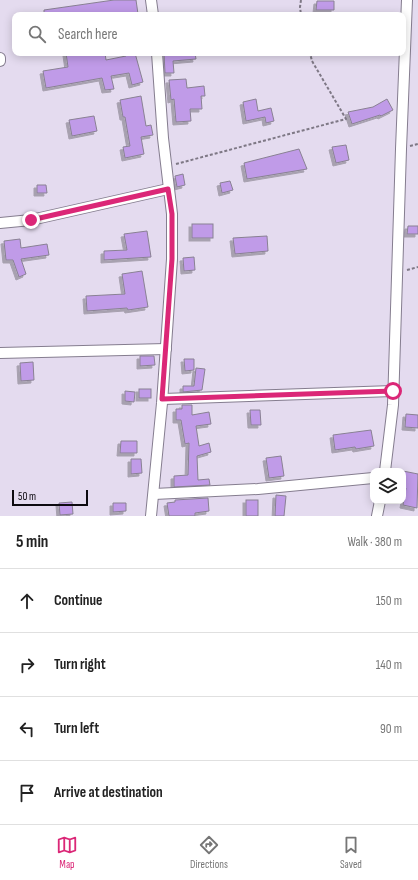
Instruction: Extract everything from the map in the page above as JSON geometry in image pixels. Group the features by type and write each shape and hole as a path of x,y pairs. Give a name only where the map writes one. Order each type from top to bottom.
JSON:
{"street":[{"path":"151,0 153,12"},
{"path":"406,52 408,0"},
{"path":"151,516 162,399 172,259 172,214 163,138 158,56"},
{"path":"385,468 393,405 406,56"},
{"path":"0,223 31,220 168,189"},
{"path":"0,352 166,349"},
{"path":"162,399 393,391"},
{"path":"154,494 258,489 370,478"},
{"path":"377,516 379,504"}],"path":[{"path":"301,0 301,12"},
{"path":"167,167 346,118 312,61 311,56"}],"building":[{"path":"114,0 136,0 138,12 44,12 44,10"},
{"path":"317,1 334,1 334,10 316,10"},
{"path":"66,56 105,56 106,60 126,56 136,56 143,82 132,85 129,73 111,76 114,89 105,90 102,78 46,88 43,71 68,67"},
{"path":"164,56 196,56 196,59 173,61 174,73 165,73"},
{"path":"186,79 187,88 204,86 205,96 201,96 202,109 190,109 191,121 176,122 174,99 171,100 169,80"},
{"path":"141,96 146,126 151,125 153,135 141,137 144,154 125,158 123,147 130,146 125,117 123,117 120,100"},
{"path":"256,99 258,111 271,108 274,121 266,123 265,117 246,121 243,102"},
{"path":"387,99 393,110 381,116 380,115 352,124 348,112 373,107"},
{"path":"94,116 97,131 72,136 69,120"},
{"path":"346,145 349,160 336,163 332,147"},
{"path":"299,149 307,169 247,179 244,163"},
{"path":"183,174 185,185 177,187 175,176"},
{"path":"230,181 233,190 222,193 220,183"},
{"path":"37,185 46,185 47,193 37,193"},
{"path":"192,224 213,224 213,238 192,238"},
{"path":"408,226 418,226 418,234 407,234"},
{"path":"147,231 151,257 104,260 104,251 127,250 124,234"},
{"path":"267,236 268,251 235,254 233,238"},
{"path":"20,239 21,248 47,244 49,255 21,259 26,274 19,277 13,260 6,260 4,241"},
{"path":"194,257 195,270 184,271 183,258"},
{"path":"142,271 148,307 128,310 127,308 87,311 86,296 125,294 122,274"},
{"path":"140,356 154,356 155,365 140,366"},
{"path":"184,359 194,359 194,370 185,371"},
{"path":"33,362 34,380 21,381 20,363"},
{"path":"196,368 205,369 202,390 183,392 183,386 194,386"},
{"path":"139,389 151,389 151,398 139,398"},
{"path":"125,391 135,392 134,402 125,401"},
{"path":"182,405 192,405 192,415 209,412 211,424 196,426 199,446 209,443 211,452 197,456 198,480 209,479 210,485 174,487 174,476 188,475 189,443 185,444 181,420 176,420 176,409 182,409"},
{"path":"250,410 260,410 261,425 251,425"},
{"path":"406,414 418,415 418,428 405,427"},
{"path":"371,430 374,446 335,450 333,435"},
{"path":"121,441 137,441 137,453 120,453"},
{"path":"281,456 284,476 269,478 266,458"},
{"path":"131,459 141,459 142,473 131,474"},
{"path":"406,472 418,474 417,508 403,505 406,504"},
{"path":"276,495 286,496 284,516 275,516"},
{"path":"208,498 209,511 195,513 195,516 169,516 167,503 175,502 175,500"},
{"path":"246,500 258,500 258,516 246,516"},
{"path":"72,502 73,514 60,515 59,503"},
{"path":"113,503 126,503 126,511 113,512"}],"route":[{"path":"31,220 168,189 172,214 172,259 162,399 393,391"}]}
